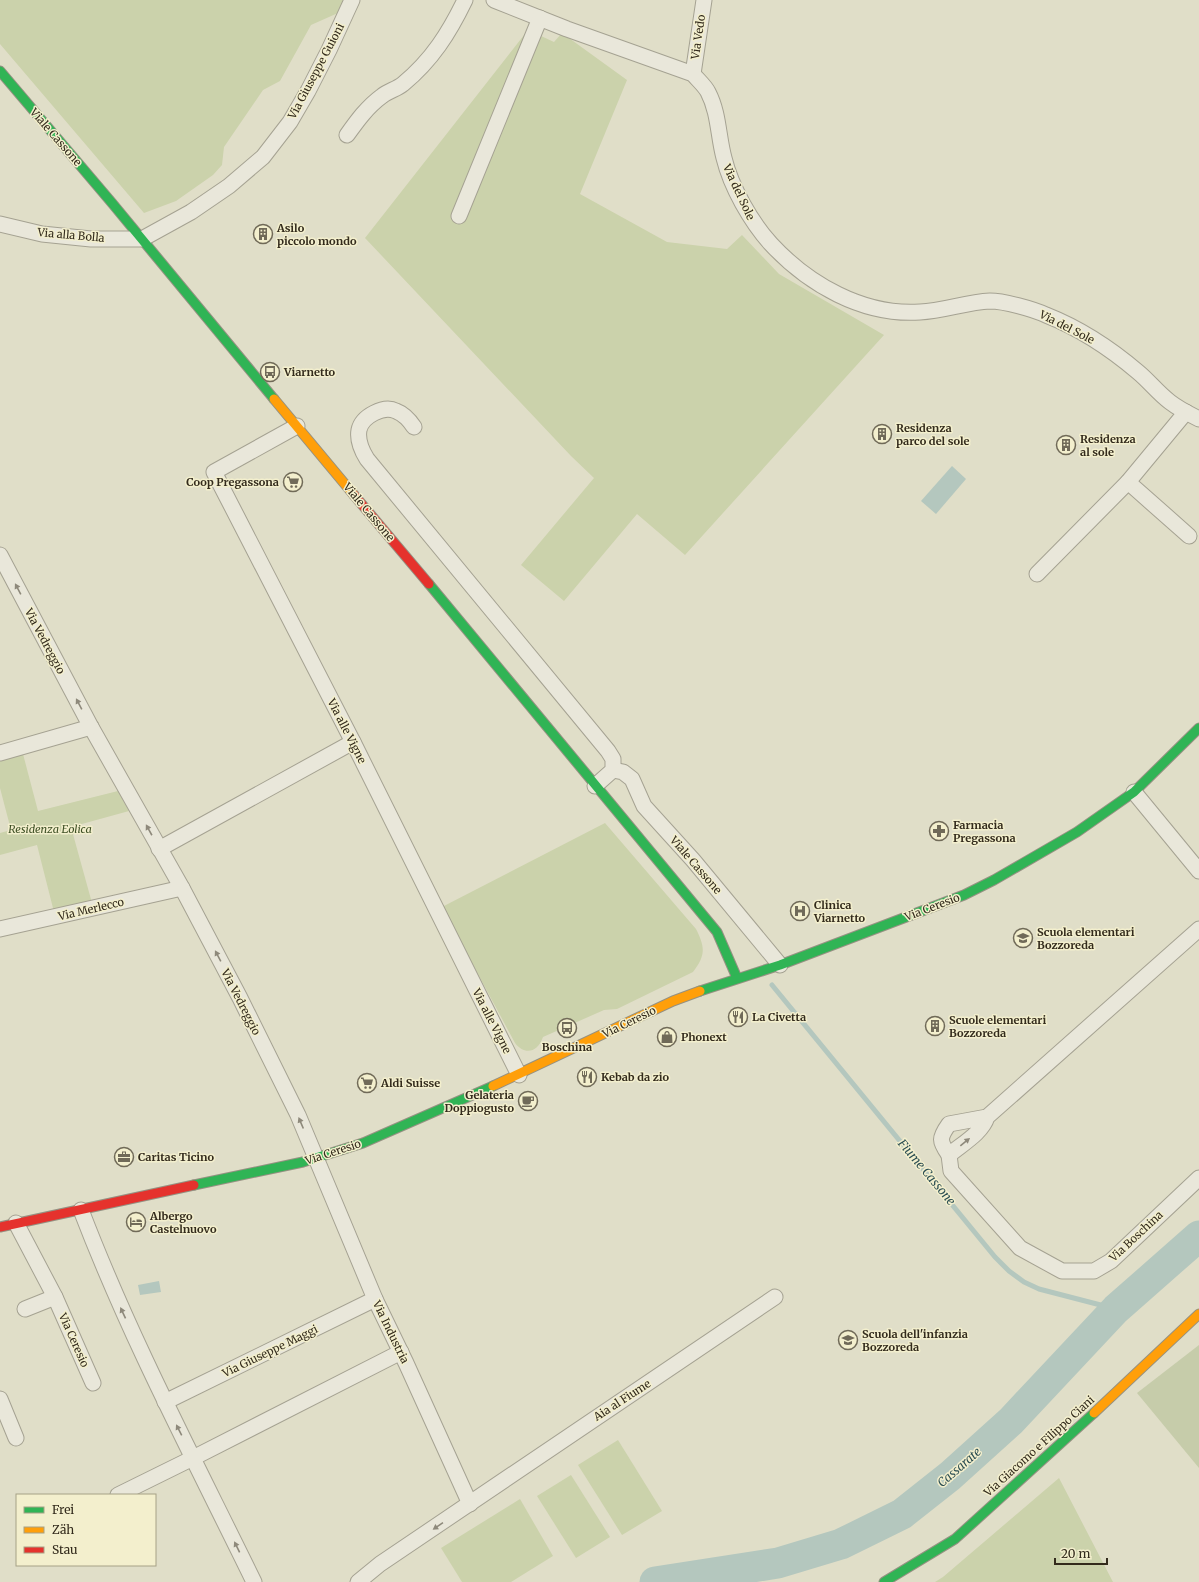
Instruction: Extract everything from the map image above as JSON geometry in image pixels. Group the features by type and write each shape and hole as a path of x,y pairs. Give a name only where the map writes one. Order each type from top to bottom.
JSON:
{"main road":[{"name":"Viale Cassone","path":"0,71 142,239 717,932 737,978"},
{"name":"Via Ceresio","path":"0,1227 316,1158 362,1143 519,1075 673,1001 737,978 780,965 964,895 1077,832 1134,792 1199,728"},
{"name":"Via Giacomo e Filippo Ciani","path":"884,1582 955,1539 1095,1412 1199,1314"}],"street":[{"name":"Via Giuseppe Guioni","path":"142,239 191,212 228,186 263,157 290,122 308,91 352,0"},
{"path":"347,135 359,118 375,101 383,95 403,85 434,54 453,25 465,0"},
{"name":"Via del Sole","path":"494,0 693,74 708,91 714,107 724,159 742,200 756,225 770,243 790,263 815,282 864,306 892,311 918,312 944,310 992,301 1023,307 1046,314 1091,337 1137,371 1169,401 1193,416 1037,574"},
{"name":"Via Vedo","path":"693,74 704,0"},
{"path":"459,216 540,18"},
{"name":"Via alla Bolla","path":"0,224 42,234 91,238 142,239"},
{"path":"414,427 402,413 396,410 387,409 378,412 367,419 359,430 359,440 362,451 367,459 608,750 613,759 613,770 595,786"},
{"name":"Via alle Vigne","path":"297,426 214,472 353,742 519,1075"},
{"path":"1128,482 1189,536"},
{"name":"Via Vedreggio","path":"0,555 91,727 182,888 240,998 298,1115 316,1158"},
{"path":"0,753 91,727"},
{"path":"159,849 353,742"},
{"name":"Viale Cassone","path":"613,770 623,772 632,779 644,806 693,860 780,965"},
{"path":"1134,792 1199,871"},
{"name":"Via Merlecco","path":"0,929 182,888"},
{"path":"949,1154 984,1125 987,1117 1199,929"},
{"name":"Via Boschina","path":"987,1117 949,1124 941,1135 942,1145 949,1154 951,1171 1020,1248 1062,1271 1094,1271 1111,1261 1199,1178"},
{"name":"Via Industria","path":"316,1158 375,1299 401,1352 470,1504"},
{"path":"81,1210 120,1304 165,1402 254,1582"},
{"name":"Via Ceresio","path":"16,1223 55,1298 93,1383"},
{"name":"Aia al Fiume","path":"470,1504 775,1297"},
{"path":"25,1309 55,1298"},
{"name":"Via Giuseppe Maggi","path":"165,1402 375,1299"},
{"path":"120,1494 401,1352"},
{"path":"0,1399 16,1438"},
{"path":"358,1582 380,1564 470,1504"}],"green space":[{"path":"0,0 350,0 347,9 311,25 280,81 263,90 224,147 222,165 213,175 176,201 144,213 0,44"},
{"path":"528,30 554,42 562,33 627,80 580,194 667,242 727,249 742,235 779,274 884,335 685,555 637,514 564,601 521,565 594,478 571,456 365,238"},
{"name":"Residenza Eolica","path":"23,754 38,811 118,791 129,811 71,827 92,903 54,912 37,845 0,855 0,833 11,830 0,788 0,761"},
{"path":"605,823 696,929 701,941 703,951 702,956 693,972 617,1009 604,1010 543,1037 535,1049 527,1051 523,1050 515,1043 442,907"},
{"path":"1199,1345 1199,1468 1137,1393"},
{"path":"618,1440 662,1511 622,1535 578,1465"},
{"path":"571,1475 610,1537 576,1558 537,1496"},
{"path":"1059,1478 1113,1582 935,1582 943,1577"},
{"path":"520,1499 553,1556 511,1582 462,1582 441,1548"}],"shaded area":[{"path":"952,466 966,479 936,514 921,501"},
{"path":"159,1281 161,1292 140,1295 138,1285"}],"waterway":[{"name":"Fiume Cassone","path":"772,985 995,1257 1009,1271 1024,1282 1039,1289 1116,1309"},
{"name":"Cassarate","path":"655,1582 778,1563 841,1544 902,1514 950,1476 1011,1421 1116,1309 1199,1236"}],"traffic: fast":[{"path":"0,71 112,203 274,399"},
{"path":"429,584 717,932 737,978"},
{"path":"700,991 780,965 964,895 994,880 1077,832 1134,792 1199,728"},
{"path":"194,1185 303,1162 363,1143 493,1086"},
{"path":"884,1582 955,1539 1094,1413"}],"traffic: slow":[{"path":"274,399 354,495"},
{"path":"493,1086 673,1001 700,991"},
{"path":"1094,1413 1199,1314"}],"traffic: jam":[{"path":"354,495 429,584"},
{"path":"0,1227 194,1185"}],"place":[{"name":"Asilo piccolo mondo","path":"263,234"},
{"name":"Viarnetto","path":"270,372"},
{"name":"Residenza parco del sole","path":"882,434"},
{"name":"Residenza al sole","path":"1066,445"},
{"name":"Coop Pregassona","path":"293,482"},
{"name":"Farmacia Pregassona","path":"939,831"},
{"name":"Clinica Viarnetto","path":"800,911"},
{"name":"Scuola elementari Bozzoreda","path":"1023,938"},
{"name":"La Civetta","path":"738,1017"},
{"name":"Scuole elementari Bozzoreda","path":"935,1026"},
{"name":"Boschina","path":"567,1028"},
{"name":"Phonext","path":"667,1037"},
{"name":"Kebab da zio","path":"587,1077"},
{"name":"Aldi Suisse","path":"367,1083"},
{"name":"Gelateria Doppiogusto","path":"528,1101"},
{"name":"Caritas Ticino","path":"124,1157"},
{"name":"Albergo Castelnuovo","path":"136,1222"},
{"name":"Scuola dell'infanzia Bozzoreda","path":"848,1340"}]}
